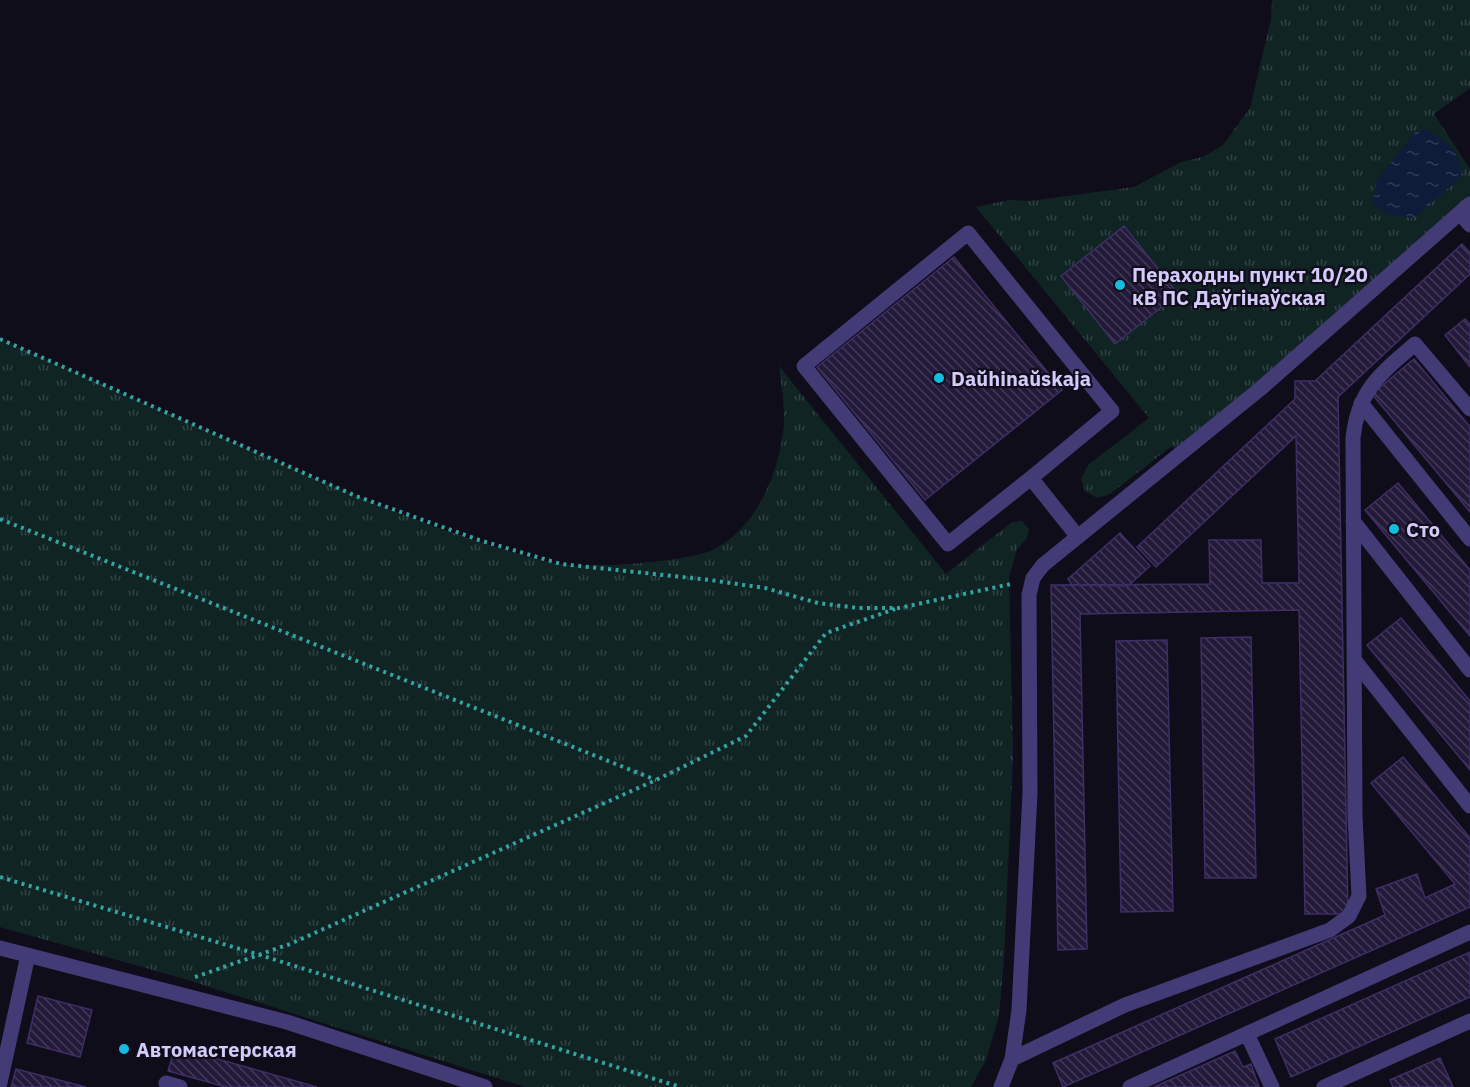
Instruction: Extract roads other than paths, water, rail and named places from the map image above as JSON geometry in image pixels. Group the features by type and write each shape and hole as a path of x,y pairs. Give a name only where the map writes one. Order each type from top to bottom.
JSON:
{"street":[{"path":"1001,1087 1012,1059 1019,1010 1030,793 1029,595 1033,578 1043,565 1242,404 1467,214"},
{"path":"968,233 1112,411 1031,478 948,544 804,366 968,233"},
{"path":"1012,1059 1125,1005 1330,930 1349,916 1359,896 1354,661 1353,438 1355,416 1377,376 1415,344 1470,409"},
{"path":"1361,403 1470,539"},
{"path":"1031,478 1078,537"},
{"path":"1353,520 1470,670"},
{"path":"1354,661 1470,806"},
{"path":"1130,1087 1470,932"},
{"path":"0,948 163,988 287,1022 485,1087"},
{"path":"0,1083 4,1043 28,955"},
{"path":"1324,1087 1470,1021"},
{"path":"1247,1034 1272,1087"}],"water":[{"path":"1425,129 1450,146 1458,158 1462,173 1415,218 1388,215 1373,203 1376,181 1414,133"}],"place":[{"name":"Пераходны пункт 10/20 кВ ПС Даўгінаўская","path":"1120,285"},
{"name":"Daŭhinaŭskaja","path":"939,378"},
{"name":"Сто","path":"1394,529"},
{"name":"Автомастерская","path":"124,1049"}]}
